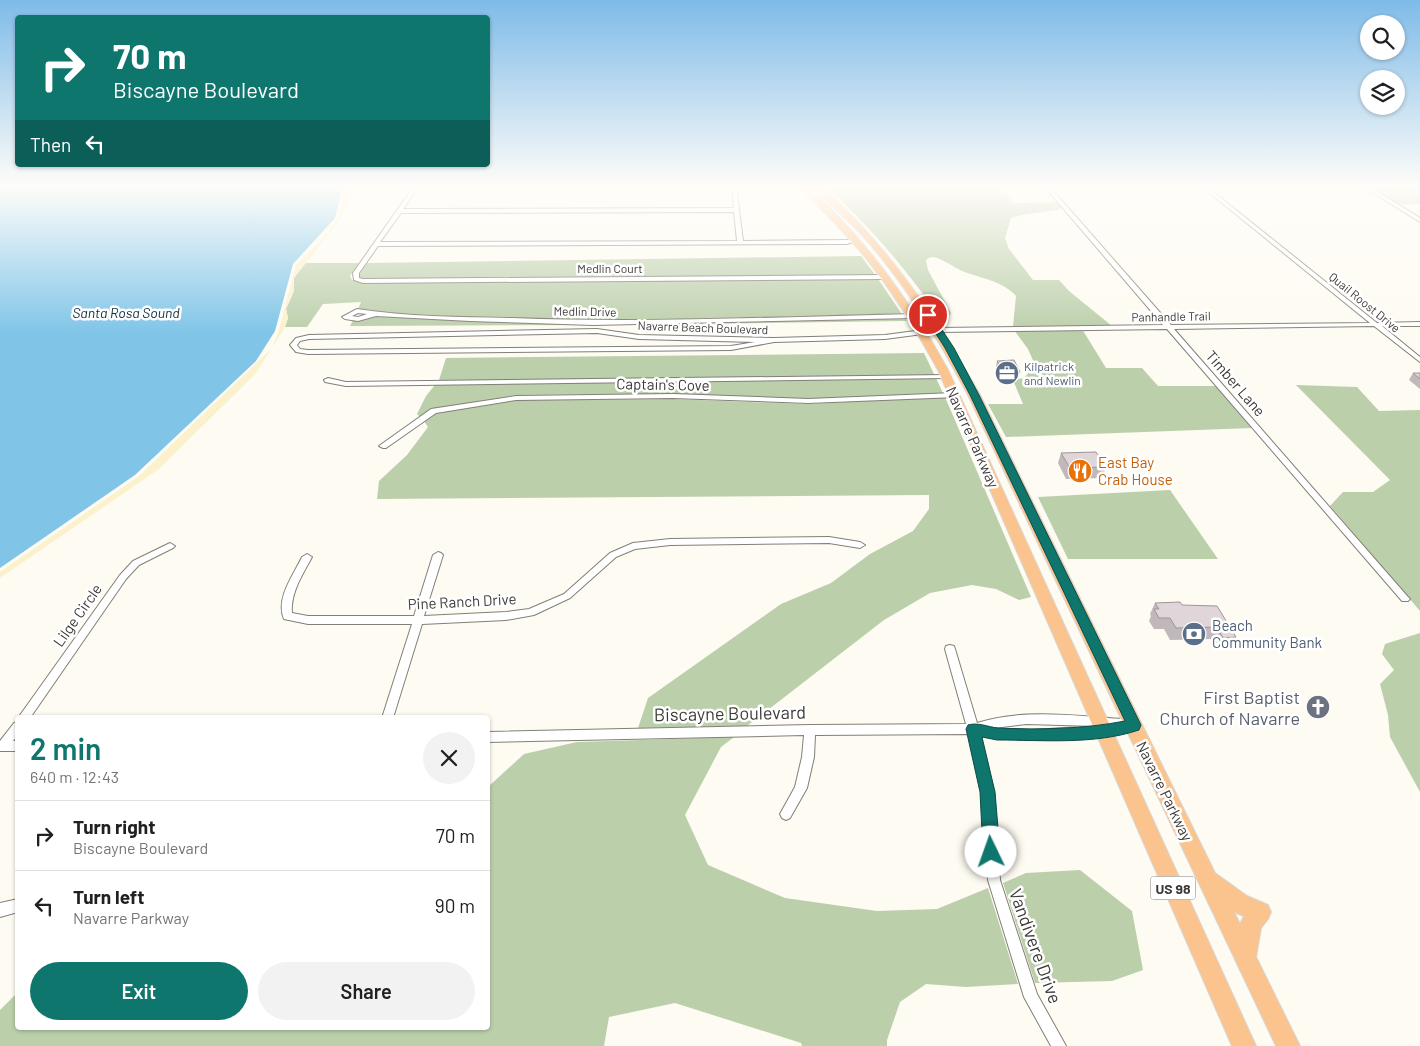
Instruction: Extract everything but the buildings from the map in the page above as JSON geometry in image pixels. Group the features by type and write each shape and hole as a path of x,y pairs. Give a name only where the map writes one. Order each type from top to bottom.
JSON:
{"highway":[{"name":"Navarre Parkway","path":"851,235 913,316 946,377 1244,1046"},
{"path":"859,235 856,240 870,244 905,288 919,301"},
{"name":"Navarre Parkway","path":"867,235 919,301 938,330 974,395 1288,1046"},
{"path":"1208,878 1240,904 1261,912 1251,923 1246,956"}],"street":[{"path":"377,244 383,235"},
{"path":"739,235 740,242"},
{"name":"Timber Lane","path":"1089,235 1404,599"},
{"name":"Quail Roost Drive","path":"1263,235 1420,360"},
{"path":"377,244 847,242 856,240"},
{"name":"Medlin Court","path":"377,244 354,275 358,280 885,277"},
{"name":"Medlin Drive","path":"376,314 593,323 913,316"},
{"name":"Panhandle Trail","path":"774,340 885,337 938,330 1420,324"},
{"name":"Navarre Beach Boulevard","path":"584,331 607,331 639,336 774,340 731,348 599,351 308,352 298,351 293,345 298,339 309,336 584,331"},
{"path":"328,380 346,384 946,377"},
{"name":"Captain's Cove","path":"383,446 434,411 516,398 673,396 808,401 954,395"},
{"name":"Pine Ranch Drive","path":"307,557 288,596 285,608 287,616 308,620 418,620 506,616 531,612 567,596 613,554 633,546 670,542 829,540 860,545"},
{"name":"Lilge Circle","path":"25,715 123,577 136,563 170,546"},
{"path":"388,715 438,555"},
{"name":"Vandivere Drive","path":"950,649 973,729 988,792 994,880 1031,997 1059,1046"},
{"name":"Biscayne Boulevard","path":"490,737 810,730 973,729 997,734 1134,725"},
{"path":"2,746 15,730"},
{"path":"786,814 801,788 808,757 810,730"},
{"path":"2,746 15,746"},
{"path":"0,910 15,906"}],"green space":[{"path":"874,235 1006,235 1005,238 1009,249 1033,280 1059,280 1069,291 1112,326 1013,326 1016,296 1011,291 991,280 962,271 940,259 931,257 926,260 928,270 951,313 947,319 941,319 887,249"},
{"path":"861,256 876,276 364,279 359,278 358,275 367,263"},
{"path":"305,263 360,263 350,276 352,280 362,282 878,279 902,314 593,322 379,313 358,309 361,302 323,304 307,327 285,327 288,318 286,309 294,291 294,278"},
{"path":"378,316 589,325 350,326 353,320"},
{"path":"904,318 907,321 602,325"},
{"path":"1082,329 1106,368 1142,368 1158,386 1216,386 1252,428 1006,437 988,404 1023,404 1013,380 1024,378 1035,365 1028,349 1014,330"},
{"path":"924,353 943,393 807,399 673,394 517,395 433,409 420,417 417,414 426,396 439,380 446,358"},
{"path":"1296,385 1357,387 1379,411 1420,410 1420,611 1330,506 1343,492 1373,492 1390,480"},
{"path":"945,397 1031,597 1019,600 996,589 972,585 930,593 884,620 747,726 638,728 648,698 781,604 831,583 870,554 913,531 929,509 929,495 377,499 379,481 407,455 428,427 424,421 436,413 517,400 672,399 808,404"},
{"path":"1170,490 1218,559 1068,559 1038,497"},
{"path":"1420,633 1420,792 1390,737 1388,715 1380,684 1394,670 1382,654 1385,644"},
{"path":"734,737 721,747 685,815 708,865 785,898 877,911 937,909 988,888 1018,984 966,987 926,984 900,1002 887,1040 887,1046 802,1046 801,1043 675,1003 609,1017 604,1046 0,1046 0,1010 15,995 15,1030 490,1030 490,785 524,754 577,742"},
{"path":"1080,870 1132,911 1143,970 1112,981 1035,983 1003,883 1026,873"}],"sand":[{"path":"326,235 328,235 294,278 294,290 286,309 288,318 284,329 272,348 279,330 296,265"},
{"path":"272,348 256,373 159,469 0,578 0,572 139,476"}],"water":[{"name":"Santa Rosa Sound","path":"0,235 320,235 293,264 275,331 256,361 135,475 0,568"}],"place":[{"name":"Kilpatrick and Newlin","path":"1007,373"},
{"name":"East Bay Crab House","path":"1080,471"},
{"name":"Beach Community Bank","path":"1194,634"},
{"name":"First Baptist Church of Navarre","path":"1318,707"}],"route":[{"path":"928,315 950,348 974,395 1134,725 1103,732 1073,734 997,734 973,729 988,792 991,852"}]}
